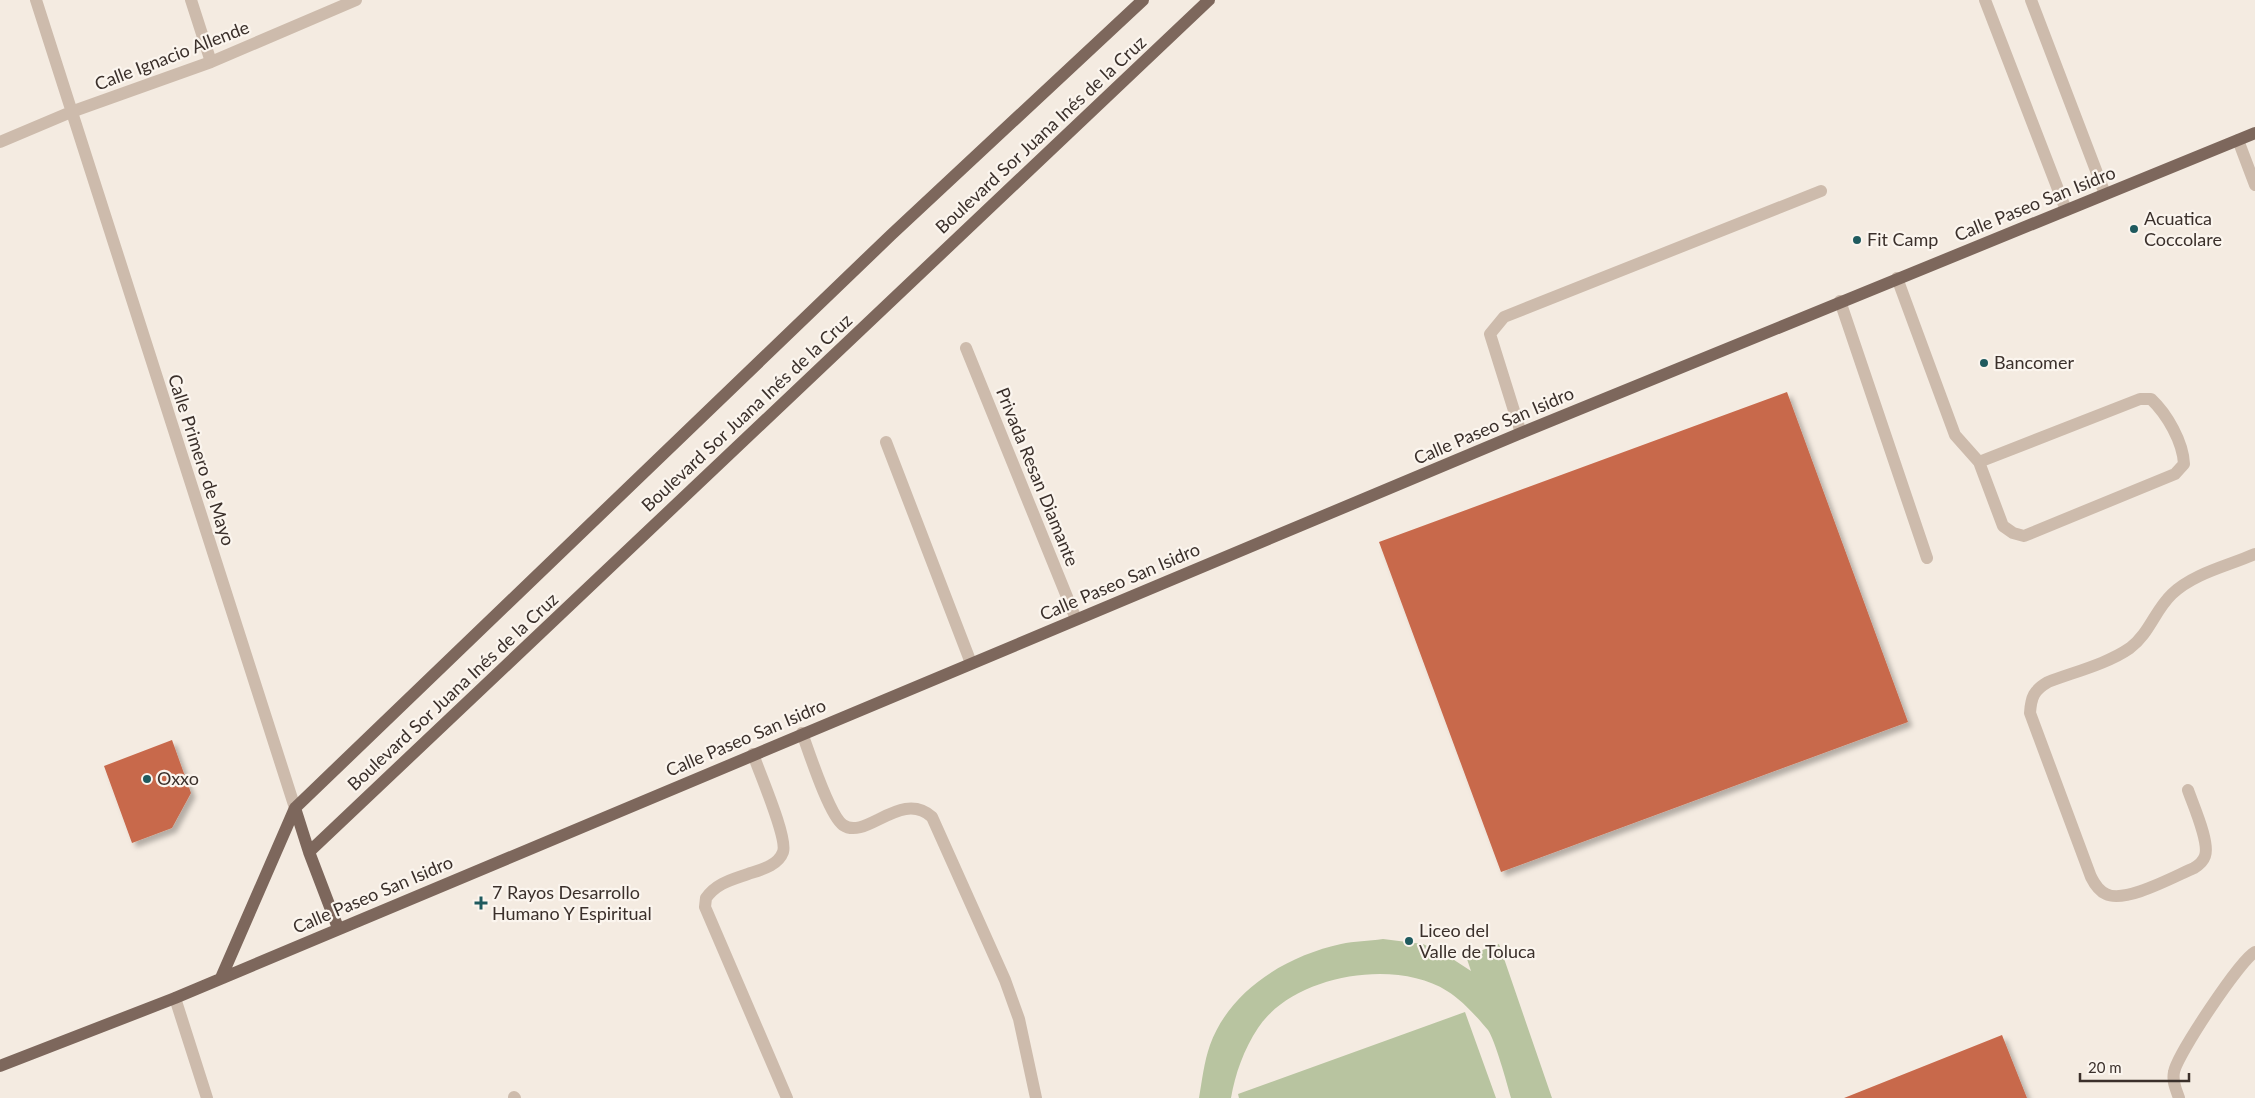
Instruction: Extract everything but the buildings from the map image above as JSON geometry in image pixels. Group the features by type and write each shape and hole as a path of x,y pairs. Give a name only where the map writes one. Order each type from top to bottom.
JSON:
{"main road":[{"name":"Boulevard Sor Juana Inés de la Cruz","path":"296,808 891,235 1143,0"},
{"name":"Boulevard Sor Juana Inés de la Cruz","path":"309,852 1209,0"},
{"name":"Calle Paseo San Isidro","path":"0,1066 175,998 1520,433 2255,133"},
{"name":"Calle Primero de Mayo","path":"296,808 309,852 338,928"},
{"path":"221,978 296,808"}],"street":[{"name":"Calle Primero de Mayo","path":"36,0 296,808"},
{"path":"191,0 211,62"},
{"name":"Calle Ignacio Allende","path":"0,142 71,112 211,62 356,0"},
{"path":"1985,0 2066,210"},
{"path":"2031,0 2105,194"},
{"path":"2238,140 2255,185"},
{"path":"1520,433 1490,334 1504,317 1821,191"},
{"path":"1898,278 1955,435 1979,462 2003,526 2013,533 2024,536 2175,474 2184,464 2184,452 2162,409 2151,399 2140,399 1979,462"},
{"path":"1840,302 1926,558"},
{"name":"Privada Resan Diamante","path":"966,348 1076,620"},
{"path":"886,442 971,663"},
{"path":"2188,790 2207,845 2205,856 2201,863 2194,868 2133,894 2120,897 2107,895 2096,886 2091,877 2030,713 2031,697 2038,688 2048,682 2127,650 2140,640 2172,594 2185,584 2255,554"},
{"path":"802,734 824,791 837,818 844,826 853,828 862,826 907,808 926,811 932,817 1005,980 1018,1019 1036,1098"},
{"path":"753,754 784,845 782,853 770,866 719,884 706,898 705,907 787,1098"},
{"path":"2179,1098 2174,1087 2174,1071 2181,1054 2233,977 2249,955 2255,952"},
{"path":"175,998 206,1098"}],"green space":[{"path":"1383,939 1423,944 1448,956 1471,971 1466,956 1499,944 1552,1098 1511,1098 1491,1035 1469,1009 1453,995 1425,981 1400,975 1374,974 1346,977 1319,984 1295,995 1274,1010 1258,1028 1248,1044 1235,1080 1231,1098 1199,1098 1210,1045 1219,1025 1231,1008 1262,978 1300,957 1320,950 1351,942"},
{"path":"1465,1012 1496,1098 1239,1098 1238,1094"}],"place":[{"name":"Acuatica Coccolare","path":"2134,229"},
{"name":"Fit Camp","path":"1857,240"},
{"name":"Bancomer","path":"1984,363"},
{"name":"Oxxo","path":"147,779"},
{"name":"7 Rayos Desarrollo Humano Y Espiritual","path":"481,903"},
{"name":"Liceo del Valle de Toluca","path":"1409,941"}]}
